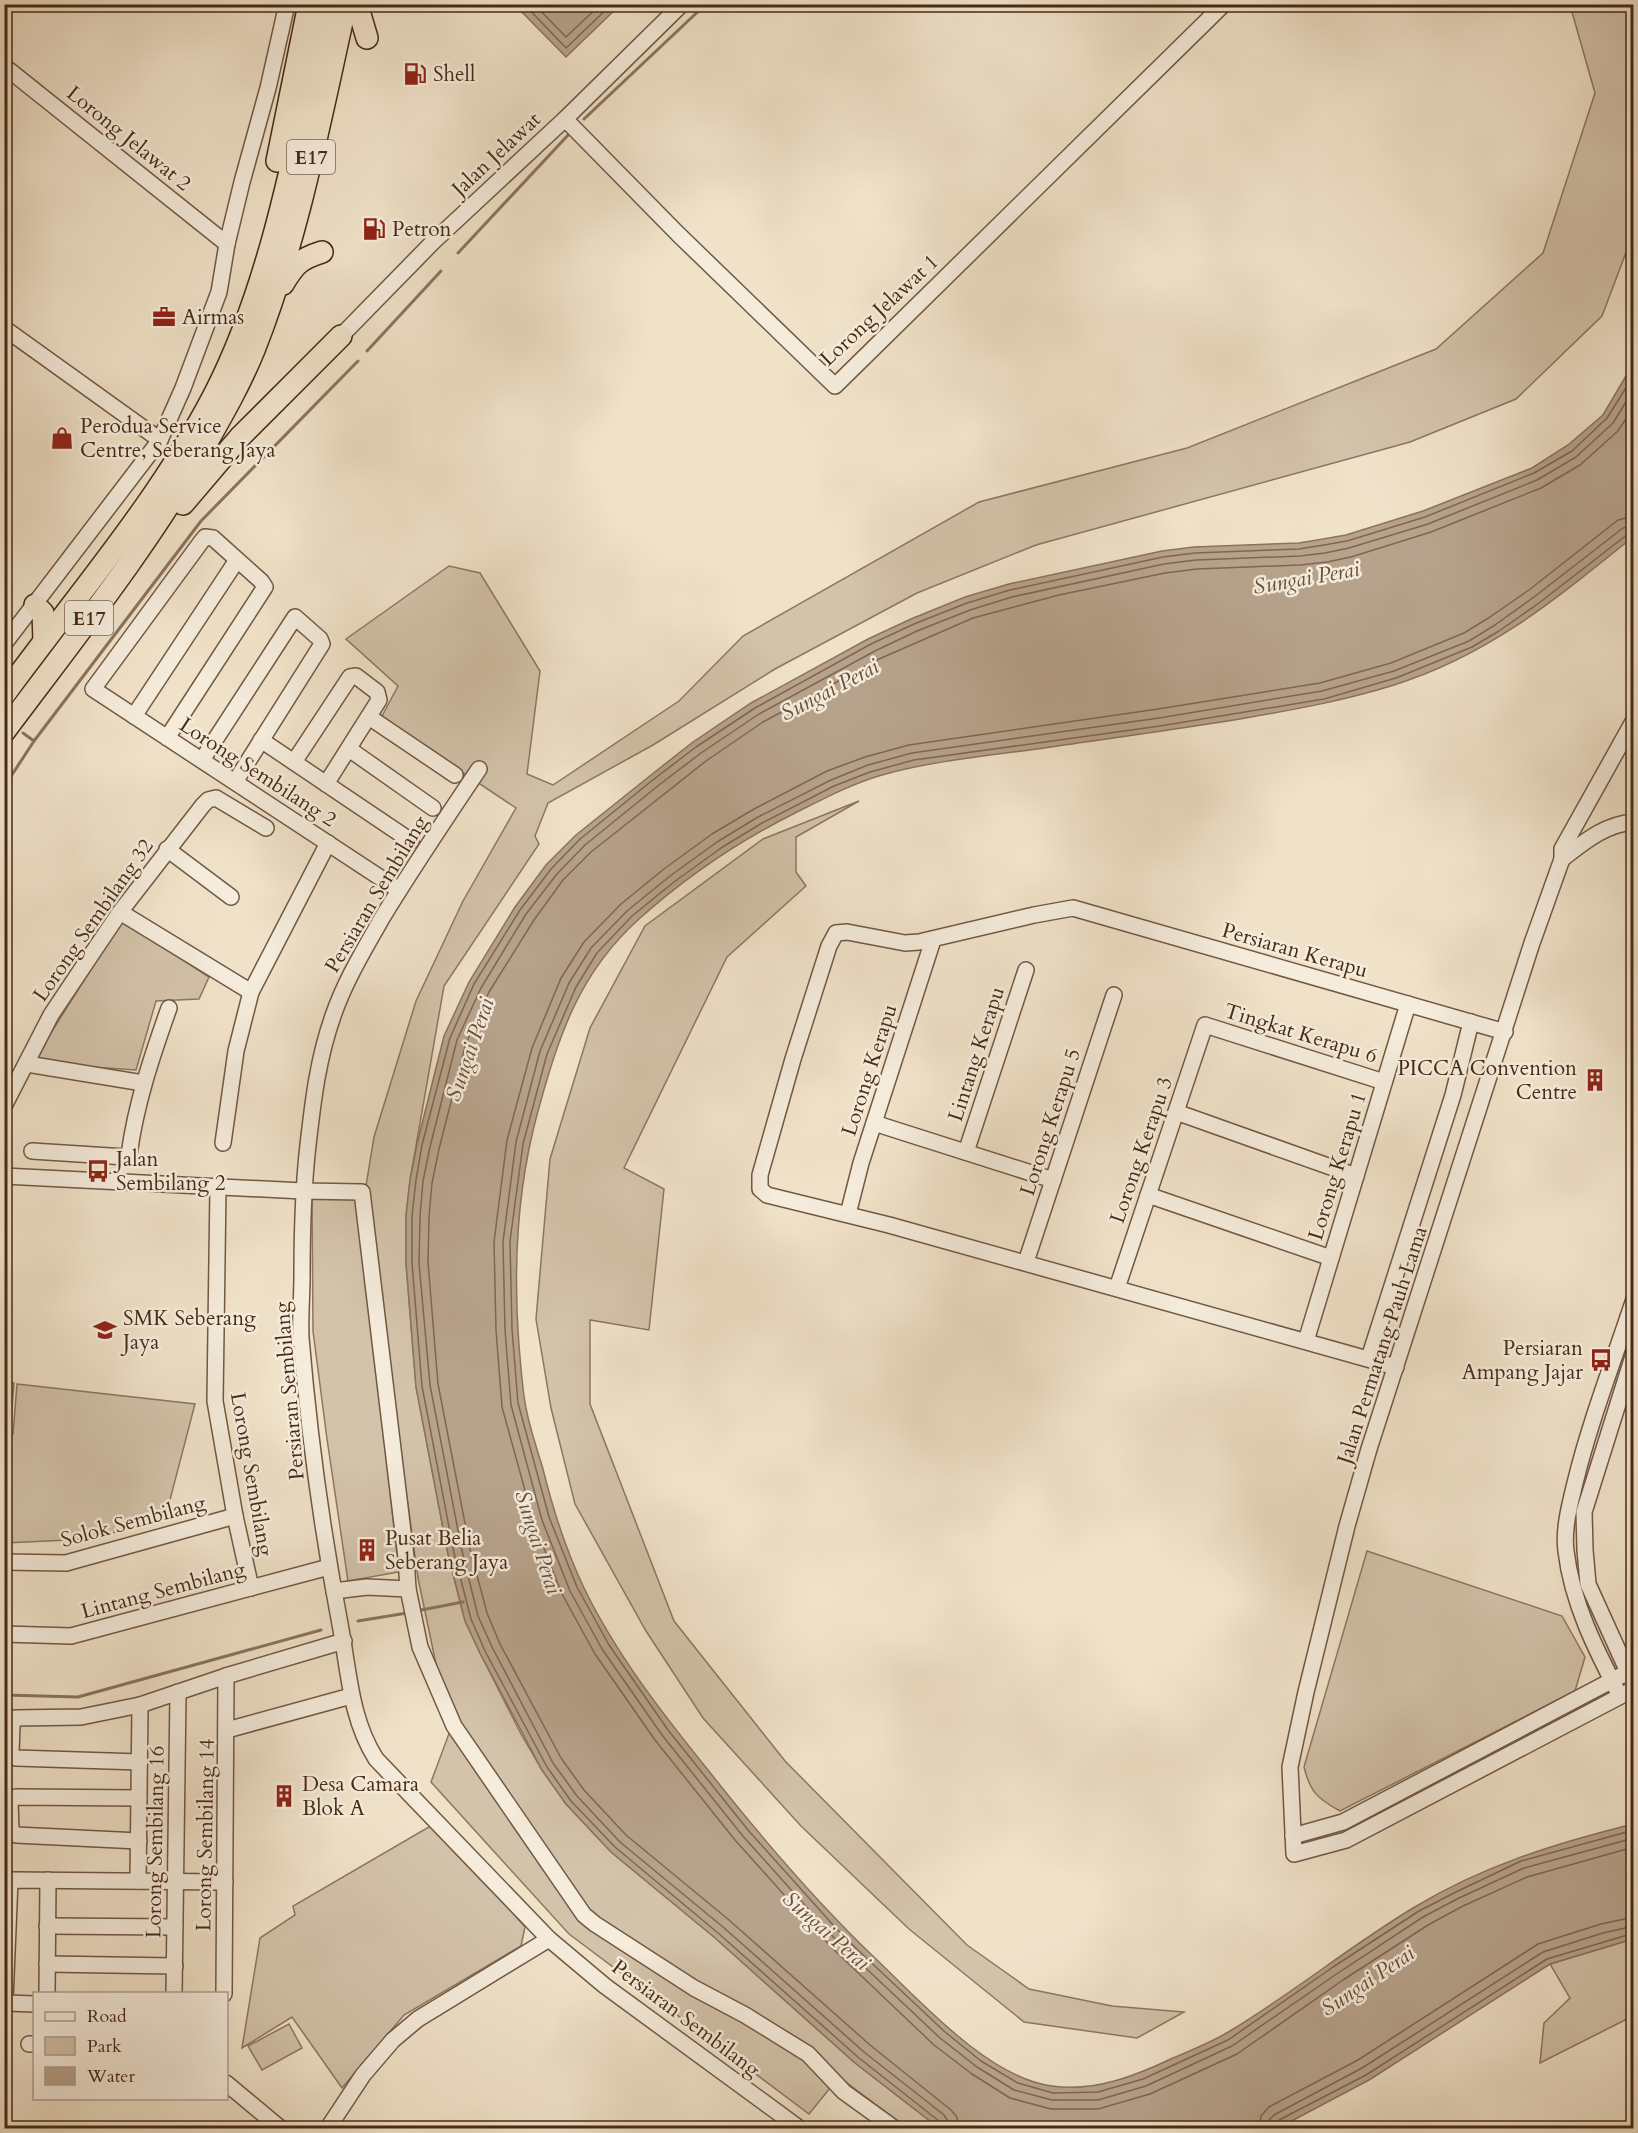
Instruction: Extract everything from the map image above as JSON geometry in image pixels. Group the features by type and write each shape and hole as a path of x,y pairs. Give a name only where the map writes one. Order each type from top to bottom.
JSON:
{"highway":[{"path":"261,305 266,216 309,4"},
{"name":"E17","path":"4,732 124,571 186,479 231,400 253,351 271,243 327,4"},
{"name":"E17","path":"4,695 159,488 188,443 237,344 261,305 289,246 346,4"},
{"path":"357,4 367,38"},
{"path":"261,305 303,258 322,252"},
{"path":"124,571 240,437 341,336"},
{"path":"35,605 43,613 44,641"}],"street":[{"path":"4,644 160,440 183,388 219,292 227,244 268,88 287,4"},
{"name":"Jalan Jelawat","path":"341,336 432,242 565,119 682,4"},
{"name":"Lorong Jelawat 1","path":"565,119 678,234 835,386 1224,4"},
{"name":"Lorong Jelawat 2","path":"4,66 227,244"},
{"path":"4,328 160,440"},
{"name":"Lorong Sembilang 2","path":"237,560 213,538 206,537 93,689 399,890"},
{"path":"134,716 237,560 265,587 167,738"},
{"path":"202,760 295,617 320,639 322,644 234,782"},
{"path":"294,762 350,677 356,676 377,692 379,699 326,784"},
{"path":"369,717 455,775"},
{"name":"Jalan Permatang Pauh Lama","path":"1627,1692 1346,1840 1294,1854 1290,1767 1303,1703 1347,1526 1532,943 1562,859 1562,849 1634,720"},
{"path":"261,740 411,841"},
{"path":"349,749 433,808"},
{"name":"Persiaran Sembilang","path":"479,769 399,890 360,957 344,988 317,1073 303,1191 301,1336 329,1567 344,1641 351,1696 362,1734 376,1759 549,1939 605,1986 799,2128"},
{"name":"Lorong Sembilang 32","path":"4,1106 51,1015 120,912 203,805 212,798 216,798 266,828"},
{"path":"1562,859 1607,828 1634,822"},
{"path":"222,1143 236,1051 250,992 328,843"},
{"path":"167,849 231,897"},
{"name":"Persiaran Kerapu","path":"933,940 1034,915 1073,908 1505,1032"},
{"path":"120,912 250,992"},
{"path":"933,940 904,943 847,932 836,933 829,946 793,1059 760,1175 760,1189 767,1195 777,1198 848,1214 1026,1262 1396,1366"},
{"name":"Lorong Kerapu","path":"848,1214 874,1123 933,940"},
{"name":"Lintang Kerapu","path":"966,1152 1026,970"},
{"name":"Lorong Kerapu 5","path":"1026,1262 1114,995"},
{"name":"Lorong Kerapu 1","path":"1306,1341 1408,1004"},
{"path":"32,1151 126,1157 129,1155 143,1083 169,1008"},
{"path":"1369,1358 1453,1095 1471,1022"},
{"name":"Tingkat Kerapu 6","path":"1205,1025 1384,1082"},
{"name":"Lorong Kerapu 3","path":"1117,1288 1205,1025"},
{"path":"27,1064 143,1083"},
{"path":"1176,1112 1356,1176"},
{"path":"874,1123 1053,1180"},
{"path":"4,1176 362,1192 405,1545 408,1589 420,1647 454,1726 584,1915 694,1988 745,2015 808,2054 844,2092 894,2128"},
{"name":"Lorong Sembilang","path":"218,1187 214,1401 251,1588"},
{"path":"1148,1195 1331,1258"},
{"path":"1627,1692 1612,1681 1593,1645 1570,1576 1565,1548 1569,1508 1581,1459 1634,1299"},
{"path":"1293,1836 1343,1822 1612,1681 1631,1678 1588,1584 1584,1512 1634,1353"},
{"name":"Solok Sembilang","path":"4,1562 66,1563 235,1516"},
{"name":"Lintang Sembilang","path":"4,1634 71,1636 329,1567"},
{"path":"334,1591 386,1587 408,1589"},
{"path":"140,1762 12,1756 13,1721 15,1718 81,1717 140,1705 226,1676 344,1641"},
{"name":"Lorong Sembilang 14","path":"224,1992 226,1676"},
{"name":"Lorong Sembilang 16","path":"174,1992 178,1692"},
{"path":"227,1730 351,1696"},
{"path":"138,1881 140,1705"},
{"path":"139,1798 16,1797 10,1801 11,1830 16,1835 139,1841"},
{"path":"47,1992 48,1880"},
{"path":"33,2004 8,2003 5,2000 10,1881 225,1882"},
{"path":"47,1926 175,1927"},
{"path":"328,2128 363,2076 393,2040 418,2019 549,1939"},
{"path":"47,1964 175,1966"},
{"path":"228,2085 280,2128"}],"green space":[{"path":"1570,5 1633,5 1633,234 1602,316 1516,399 1410,442 1036,545 917,593 775,669 653,745 548,803 535,836 539,844 444,986 410,1180 406,1216 406,1263 416,1387 448,1554 465,1621 521,1734 542,1770 566,1804 611,1852 714,1937 855,2063 939,2128 907,2128 839,2077 809,2114 569,1934 431,1782 450,1731 418,1578 365,1192 374,1137 416,1001 463,901 516,808 381,718 398,686 346,639 449,566 480,573 540,671 527,774 553,785 679,701 743,636 979,502 1187,448 1436,349 1543,253 1595,93"},
{"path":"859,801 796,837 796,872 806,886 727,957 624,1168 664,1189 649,1330 590,1320 590,1404 674,1621 785,1761 967,1945 1029,1989 1112,2006 1184,2012 1137,2038 1024,2022 909,1929 801,1826 703,1718 646,1631 575,1504 551,1408 536,1319 550,1159 590,1028 645,926 763,839"},
{"path":"122,920 209,977 199,999 156,1001 136,1070 32,1063"},
{"path":"357,1196 399,1572 348,1581 313,1331 312,1198"},
{"path":"5,1382 14,1383 10,1431 5,1430"},
{"path":"17,1384 195,1404 165,1519 90,1539 5,1543 5,1435 13,1434"},
{"path":"1367,1551 1562,1616 1585,1657 1575,1691 1340,1811 1316,1794 1309,1783 1304,1767"},
{"path":"434,1824 525,1927 521,1946 404,2015 342,2088 292,2017 242,2048 260,1938 295,1915 293,1906"},
{"path":"1633,1939 1633,2016 1540,2063 1544,2023 1570,1998 1550,1964"},
{"path":"289,2024 302,2048 262,2070 248,2046"}],"water":[{"path":"515,5 620,5 566,57"},
{"name":"Sungai Perai","path":"1633,364 1633,537 1521,623 1461,658 1429,673 1375,691 1215,723 939,762 882,775 848,787 795,813 733,848 694,874 639,919 618,940 586,983 563,1031 538,1111 525,1169 518,1227 516,1287 519,1346 526,1408 556,1515 571,1559 584,1588 625,1660 674,1727 748,1819 789,1868 853,1937 935,2016 980,2054 1028,2080 1052,2086 1099,2085 1144,2071 1230,2031 1367,1938 1440,1893 1520,1857 1633,1824 1633,1939 1550,1964 1369,2080 1284,2125 1275,2128 939,2128 855,2063 714,1937 611,1852 566,1804 542,1770 465,1621 448,1554 416,1387 406,1263 406,1216 410,1180 444,1036 469,982 515,907 546,865 576,835 651,775 693,742 751,703 868,639 911,619 965,597 1009,584 1162,551 1194,547 1299,543 1346,535 1423,511 1532,468 1568,445 1603,415"}],"waterway":[{"path":"584,119 706,4"},
{"path":"458,253 570,133"},
{"path":"367,351 441,271"},
{"path":"4,787 34,741 201,521 358,361"},
{"path":"23,733 34,741"},
{"path":"416,1611 463,1602"},
{"path":"358,1621 407,1613"},
{"path":"4,1695 78,1697 321,1630"}],"place":[{"name":"Shell","path":"415,74"},
{"name":"Petron","path":"374,229"},
{"name":"Airmas","path":"164,317"},
{"name":"Perodua Service Centre, Seberang Jaya","path":"62,438"},
{"name":"PICCA Convention Centre","path":"1595,1080"},
{"name":"Jalan Sembilang 2","path":"98,1171"},
{"name":"SMK Seberang Jaya","path":"105,1330"},
{"name":"Persiaran Ampang Jajar","path":"1601,1360"},
{"name":"Pusat Belia Seberang Jaya","path":"367,1550"},
{"name":"Desa Camara Blok A","path":"284,1796"}]}
